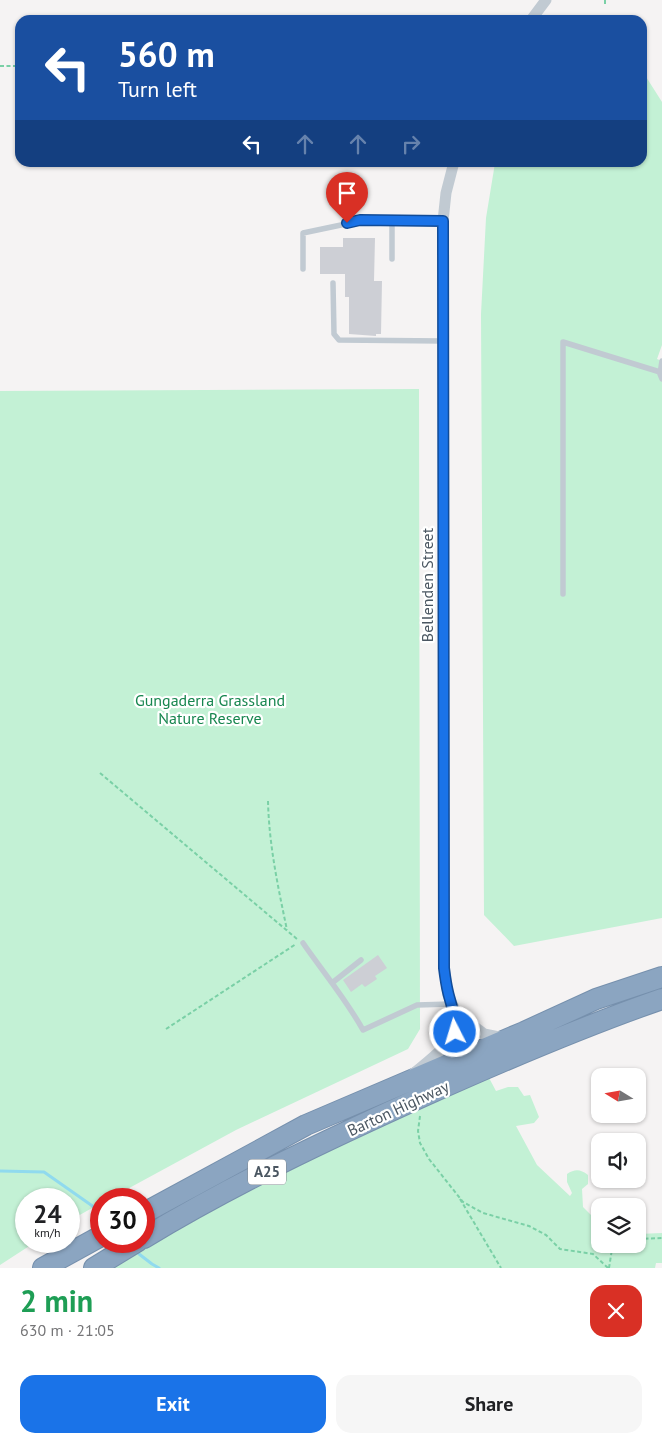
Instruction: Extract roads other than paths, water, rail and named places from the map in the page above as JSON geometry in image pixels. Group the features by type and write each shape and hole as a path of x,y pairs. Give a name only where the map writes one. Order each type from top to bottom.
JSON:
{"highway":[{"name":"Barton Highway","path":"155,1231 184,1214 326,1142 454,1083 513,1046 596,999 662,977"},
{"name":"Barton Highway","path":"513,1046 662,1000"},
{"path":"454,1083 468,1063 471,1055 485,1059 513,1046"},
{"name":"Barton Highway","path":"155,1207 306,1125 471,1055"},
{"path":"43,1268 90,1242"},
{"path":"94,1268 118,1253"}],"street":[{"path":"535,15 546,0"},
{"name":"Bellenden Street","path":"453,167 446,192 443,221 444,968 456,1026 463,1048 471,1055"},
{"path":"453,1007 484,1034 513,1046"},
{"name":"Bellenden Street","path":"453,1007 471,1044 471,1055"},
{"path":"403,1083 448,1043 455,1032 456,1026"}],"lane":[{"path":"304,269 303,233 360,220 443,221"},
{"path":"392,220 392,260"},
{"path":"333,283 334,334 339,340 442,340"},
{"path":"563,594 563,342 660,372"},
{"path":"662,361 660,372 662,379"},
{"path":"303,943 324,974 350,1006 363,1030 417,1005 453,1007"},
{"path":"332,983 361,960"}],"waterway":[{"path":"0,1171 44,1172 90,1204"},
{"path":"139,1254 159,1268"}],"park label":[{"name":"Gungaderra Grassland Nature Reserve","path":"210,709"}]}
